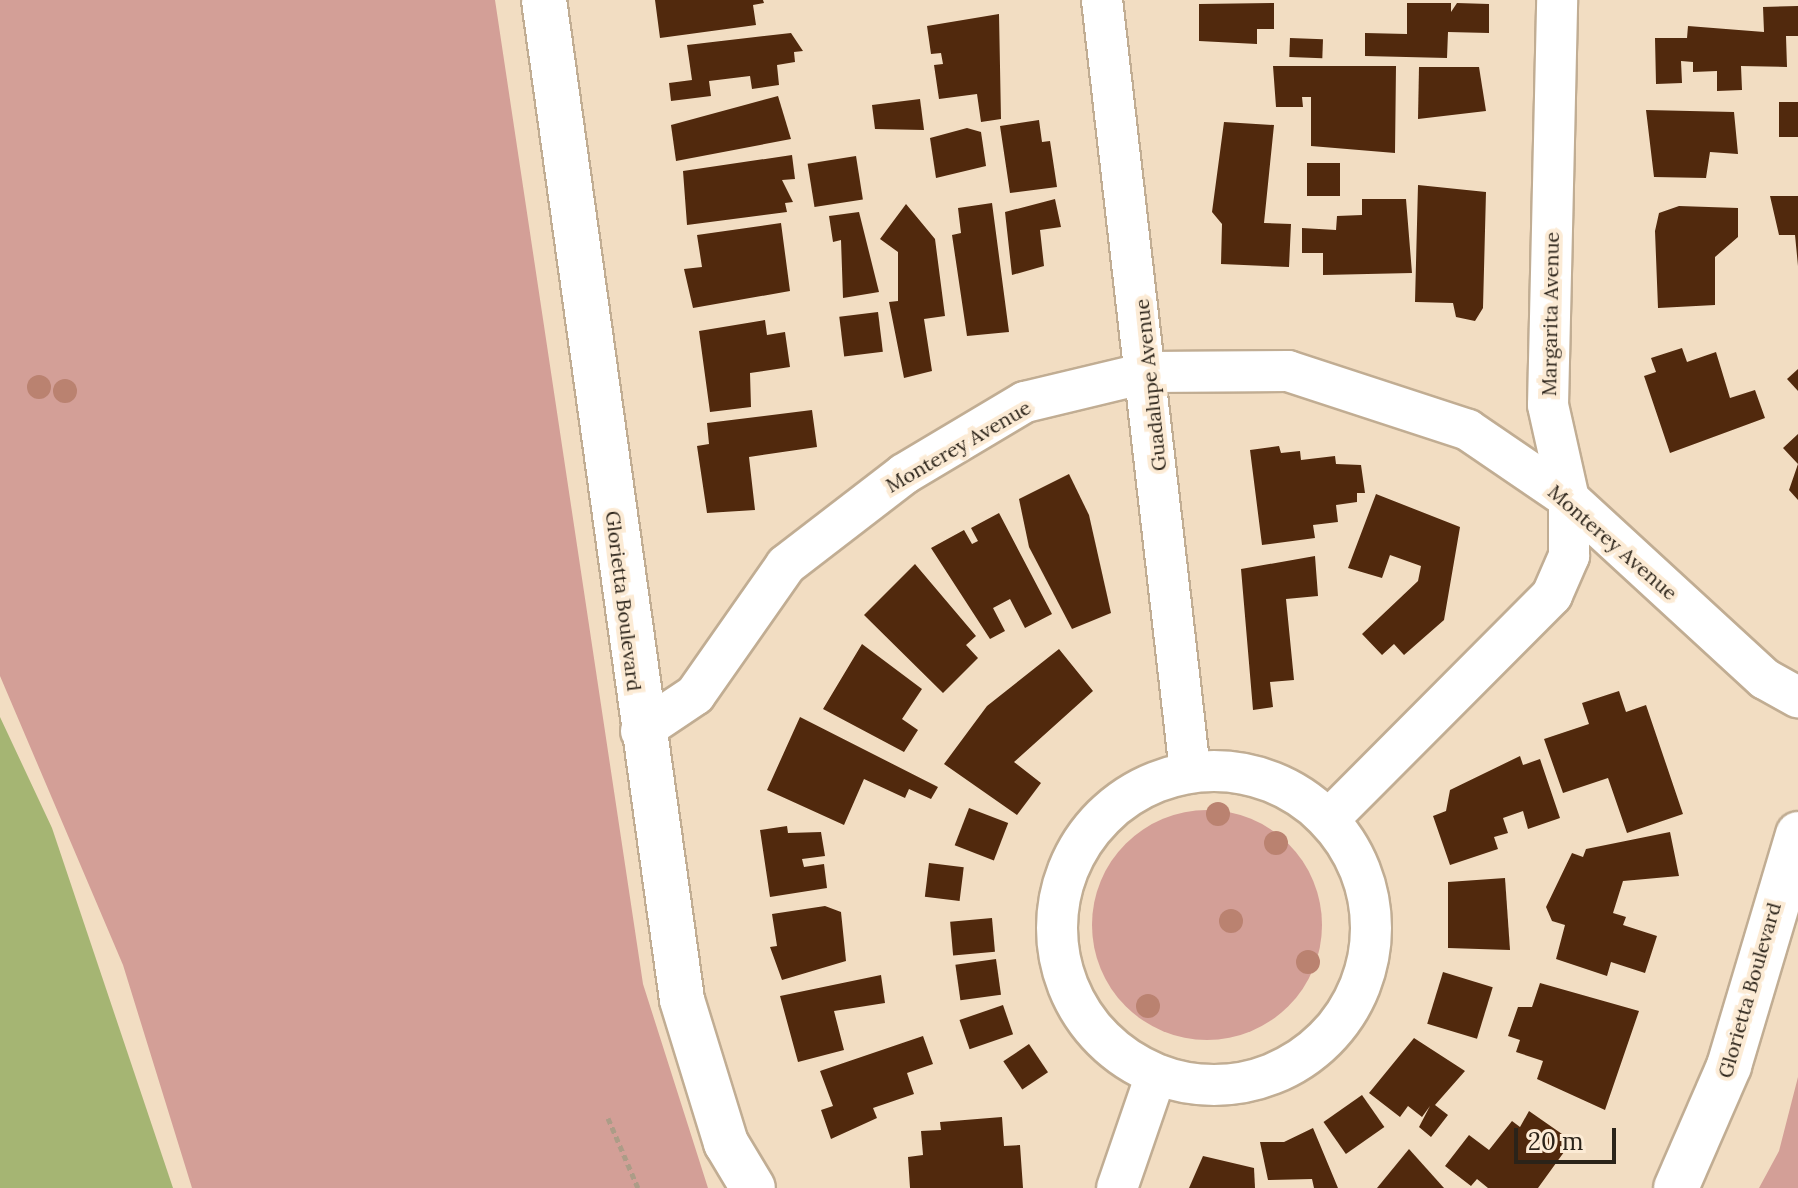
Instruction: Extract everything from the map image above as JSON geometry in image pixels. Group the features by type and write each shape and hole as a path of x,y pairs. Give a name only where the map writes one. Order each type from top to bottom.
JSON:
{"street":[{"name":"Glorietta Boulevard","path":"544,0 641,731 682,1000 726,1143 753,1188"},
{"name":"Guadalupe Avenue","path":"1102,0 1150,372 1190,771"},
{"name":"Margarita Avenue","path":"1329,819 1552,595 1569,556 1569,499 1548,405 1557,0"},
{"name":"Monterey Avenue","path":"641,731 695,695 786,565 904,474 1025,402 1150,372 1288,371 1382,397 1468,430 1569,499 1765,679 1798,697"},
{"path":"1190,771 1241,772 1289,788 1329,819 1359,864 1372,915 1368,968 1346,1016 1309,1055 1261,1079 1208,1086 1156,1075 1111,1048 1078,1009 1059,961 1056,910 1070,860 1100,818 1141,787 1190,771"},
{"name":"Glorietta Boulevard","path":"1676,1188 1729,1066 1798,834"},
{"path":"1117,1188 1156,1075"}],"path":[{"path":"608,1118 638,1188"}],"shaded area":[{"path":"0,0 495,0 643,984 708,1188 192,1188 123,965 0,676"},
{"path":"0,717 52,828 173,1188 0,1188"},
{"path":"1207,810 1251,818 1289,843 1314,881 1322,925 1314,969 1289,1007 1251,1032 1207,1040 1163,1032 1125,1007 1100,969 1092,925 1100,881 1125,843 1163,818"},
{"path":"1798,1077 1798,1188 1759,1188 1779,1151"}],"building":[{"path":"655,0 763,0 764,3 753,5 756,25 660,38"},
{"path":"1274,3 1274,29 1257,29 1257,44 1199,41 1199,4"},
{"path":"1407,3 1451,3 1451,12 1457,3 1489,4 1489,33 1448,32 1447,58 1365,56 1365,33 1407,34"},
{"path":"1798,6 1798,36 1786,36 1787,67 1741,66 1742,90 1717,91 1717,71 1693,72 1693,62 1681,61 1682,83 1656,84 1655,38 1687,38 1688,26 1764,32 1763,7"},
{"path":"999,14 1001,119 981,122 977,94 939,99 934,65 943,64 941,53 931,54 927,26"},
{"path":"791,33 803,51 794,52 795,62 777,65 779,85 752,89 750,76 709,81 711,96 671,101 669,83 692,80 687,45"},
{"path":"1290,38 1323,39 1322,58 1289,57"},
{"path":"1273,66 1396,66 1395,153 1311,146 1311,97 1302,97 1303,107 1276,107"},
{"path":"1419,67 1479,67 1486,111 1418,119"},
{"path":"778,96 791,139 676,161 671,125"},
{"path":"920,99 924,130 875,129 872,105"},
{"path":"1779,102 1798,102 1798,137 1779,137"},
{"path":"1646,110 1734,112 1738,154 1710,152 1706,178 1654,177"},
{"path":"1039,120 1042,142 1050,141 1057,187 1010,193 1000,126"},
{"path":"1224,122 1274,125 1264,223 1291,224 1289,267 1221,264 1222,224 1212,212"},
{"path":"967,128 981,132 986,166 936,178 930,138"},
{"path":"792,155 795,179 782,180 793,202 785,203 787,212 687,225 683,171"},
{"path":"856,156 863,199 814,207 808,164"},
{"path":"1307,163 1340,163 1340,196 1307,196"},
{"path":"1418,185 1486,192 1483,308 1475,321 1456,317 1453,303 1415,302"},
{"path":"1770,196 1798,196 1798,266 1795,235 1779,235"},
{"path":"1055,199 1061,227 1040,230 1044,266 1012,275 1005,212"},
{"path":"1362,199 1406,199 1412,273 1323,275 1323,253 1302,253 1302,228 1336,230 1337,216 1362,215"},
{"path":"992,203 1009,332 967,336 952,235 961,233 958,208"},
{"path":"906,204 935,239 945,316 924,319 932,371 904,378 889,302 898,301 898,252 880,239"},
{"path":"1679,206 1738,208 1738,237 1715,257 1715,305 1658,308 1655,231 1659,213"},
{"path":"859,212 879,292 843,298 841,240 833,242 829,216"},
{"path":"781,223 790,291 693,308 684,269 702,267 697,235"},
{"path":"878,312 883,352 844,356 839,317"},
{"path":"765,320 767,335 785,332 790,367 750,373 751,407 710,412 699,331"},
{"path":"1682,348 1687,362 1716,352 1730,398 1755,390 1765,418 1670,453 1644,376 1656,372 1651,358"},
{"path":"1798,369 1798,391 1787,379"},
{"path":"812,410 817,447 749,457 755,510 707,513 697,446 709,444 707,423"},
{"path":"1798,434 1798,464 1783,448"},
{"path":"1279,446 1281,453 1300,451 1301,460 1335,456 1336,464 1361,465 1365,493 1357,493 1357,502 1336,505 1338,522 1313,525 1315,538 1262,545 1250,450"},
{"path":"1798,464 1798,500 1789,490"},
{"path":"1069,474 1089,515 1111,613 1072,629 1029,547 1019,499"},
{"path":"1376,494 1460,527 1444,620 1404,655 1394,644 1382,655 1362,634 1418,581 1421,566 1390,555 1382,578 1348,568"},
{"path":"999,513 1052,614 1025,628 1010,599 993,608 1005,631 990,639 931,548 964,530 972,544 978,541 971,528"},
{"path":"1315,556 1318,596 1286,599 1294,680 1270,682 1273,707 1253,710 1241,569"},
{"path":"915,564 976,636 966,645 978,658 943,693 864,615"},
{"path":"862,644 922,689 902,719 918,730 904,752 823,709"},
{"path":"1059,649 1093,691 1014,762 1041,783 1017,815 944,764 987,706"},
{"path":"1619,691 1626,712 1646,705 1683,814 1627,833 1608,778 1563,793 1544,739 1589,724 1582,703"},
{"path":"800,717 938,787 931,799 909,789 905,798 864,779 844,825 767,790"},
{"path":"1520,756 1523,765 1540,759 1560,818 1528,829 1523,811 1503,818 1508,833 1494,837 1498,849 1450,865 1433,816 1446,811 1450,790"},
{"path":"969,808 1008,823 994,860 955,845"},
{"path":"787,826 788,833 821,832 825,856 802,859 804,867 824,864 827,888 770,897 760,830"},
{"path":"1670,832 1679,876 1623,881 1613,913 1626,917 1623,925 1657,936 1645,973 1611,962 1607,976 1556,959 1565,925 1552,921 1546,907 1572,853 1583,857 1586,849"},
{"path":"929,863 964,867 960,901 925,897"},
{"path":"1505,878 1510,950 1448,948 1448,882"},
{"path":"825,906 841,912 846,961 782,980 770,947 777,946 772,914"},
{"path":"992,918 995,952 953,956 950,922"},
{"path":"996,959 1001,995 960,1000 955,965"},
{"path":"1443,972 1493,987 1477,1039 1427,1024"},
{"path":"881,975 885,1003 834,1011 844,1050 798,1062 780,996"},
{"path":"1540,983 1639,1011 1605,1110 1537,1079 1543,1061 1516,1052 1520,1040 1508,1036 1518,1007 1532,1007"},
{"path":"1003,1005 1013,1034 970,1049 960,1020"},
{"path":"923,1036 933,1064 907,1073 914,1094 873,1108 877,1118 831,1139 821,1110 833,1106 820,1071"},
{"path":"1414,1038 1465,1071 1435,1105 1448,1115 1431,1137 1419,1127 1430,1106 1422,1117 1408,1106 1400,1117 1369,1093"},
{"path":"1029,1044 1048,1072 1022,1090 1003,1061"},
{"path":"1362,1095 1384,1127 1346,1154 1323,1122"},
{"path":"1529,1111 1572,1141 1538,1188 1488,1188 1477,1179 1471,1186 1445,1166 1469,1135 1489,1150 1512,1121 1520,1127"},
{"path":"1002,1117 1004,1146 1020,1145 1023,1188 910,1188 908,1157 923,1155 921,1131 941,1130 940,1122"},
{"path":"1313,1128 1338,1188 1314,1188 1312,1179 1268,1180 1260,1142 1284,1142"},
{"path":"1409,1149 1444,1188 1377,1188"},
{"path":"1203,1156 1254,1168 1255,1188 1189,1188"}]}
